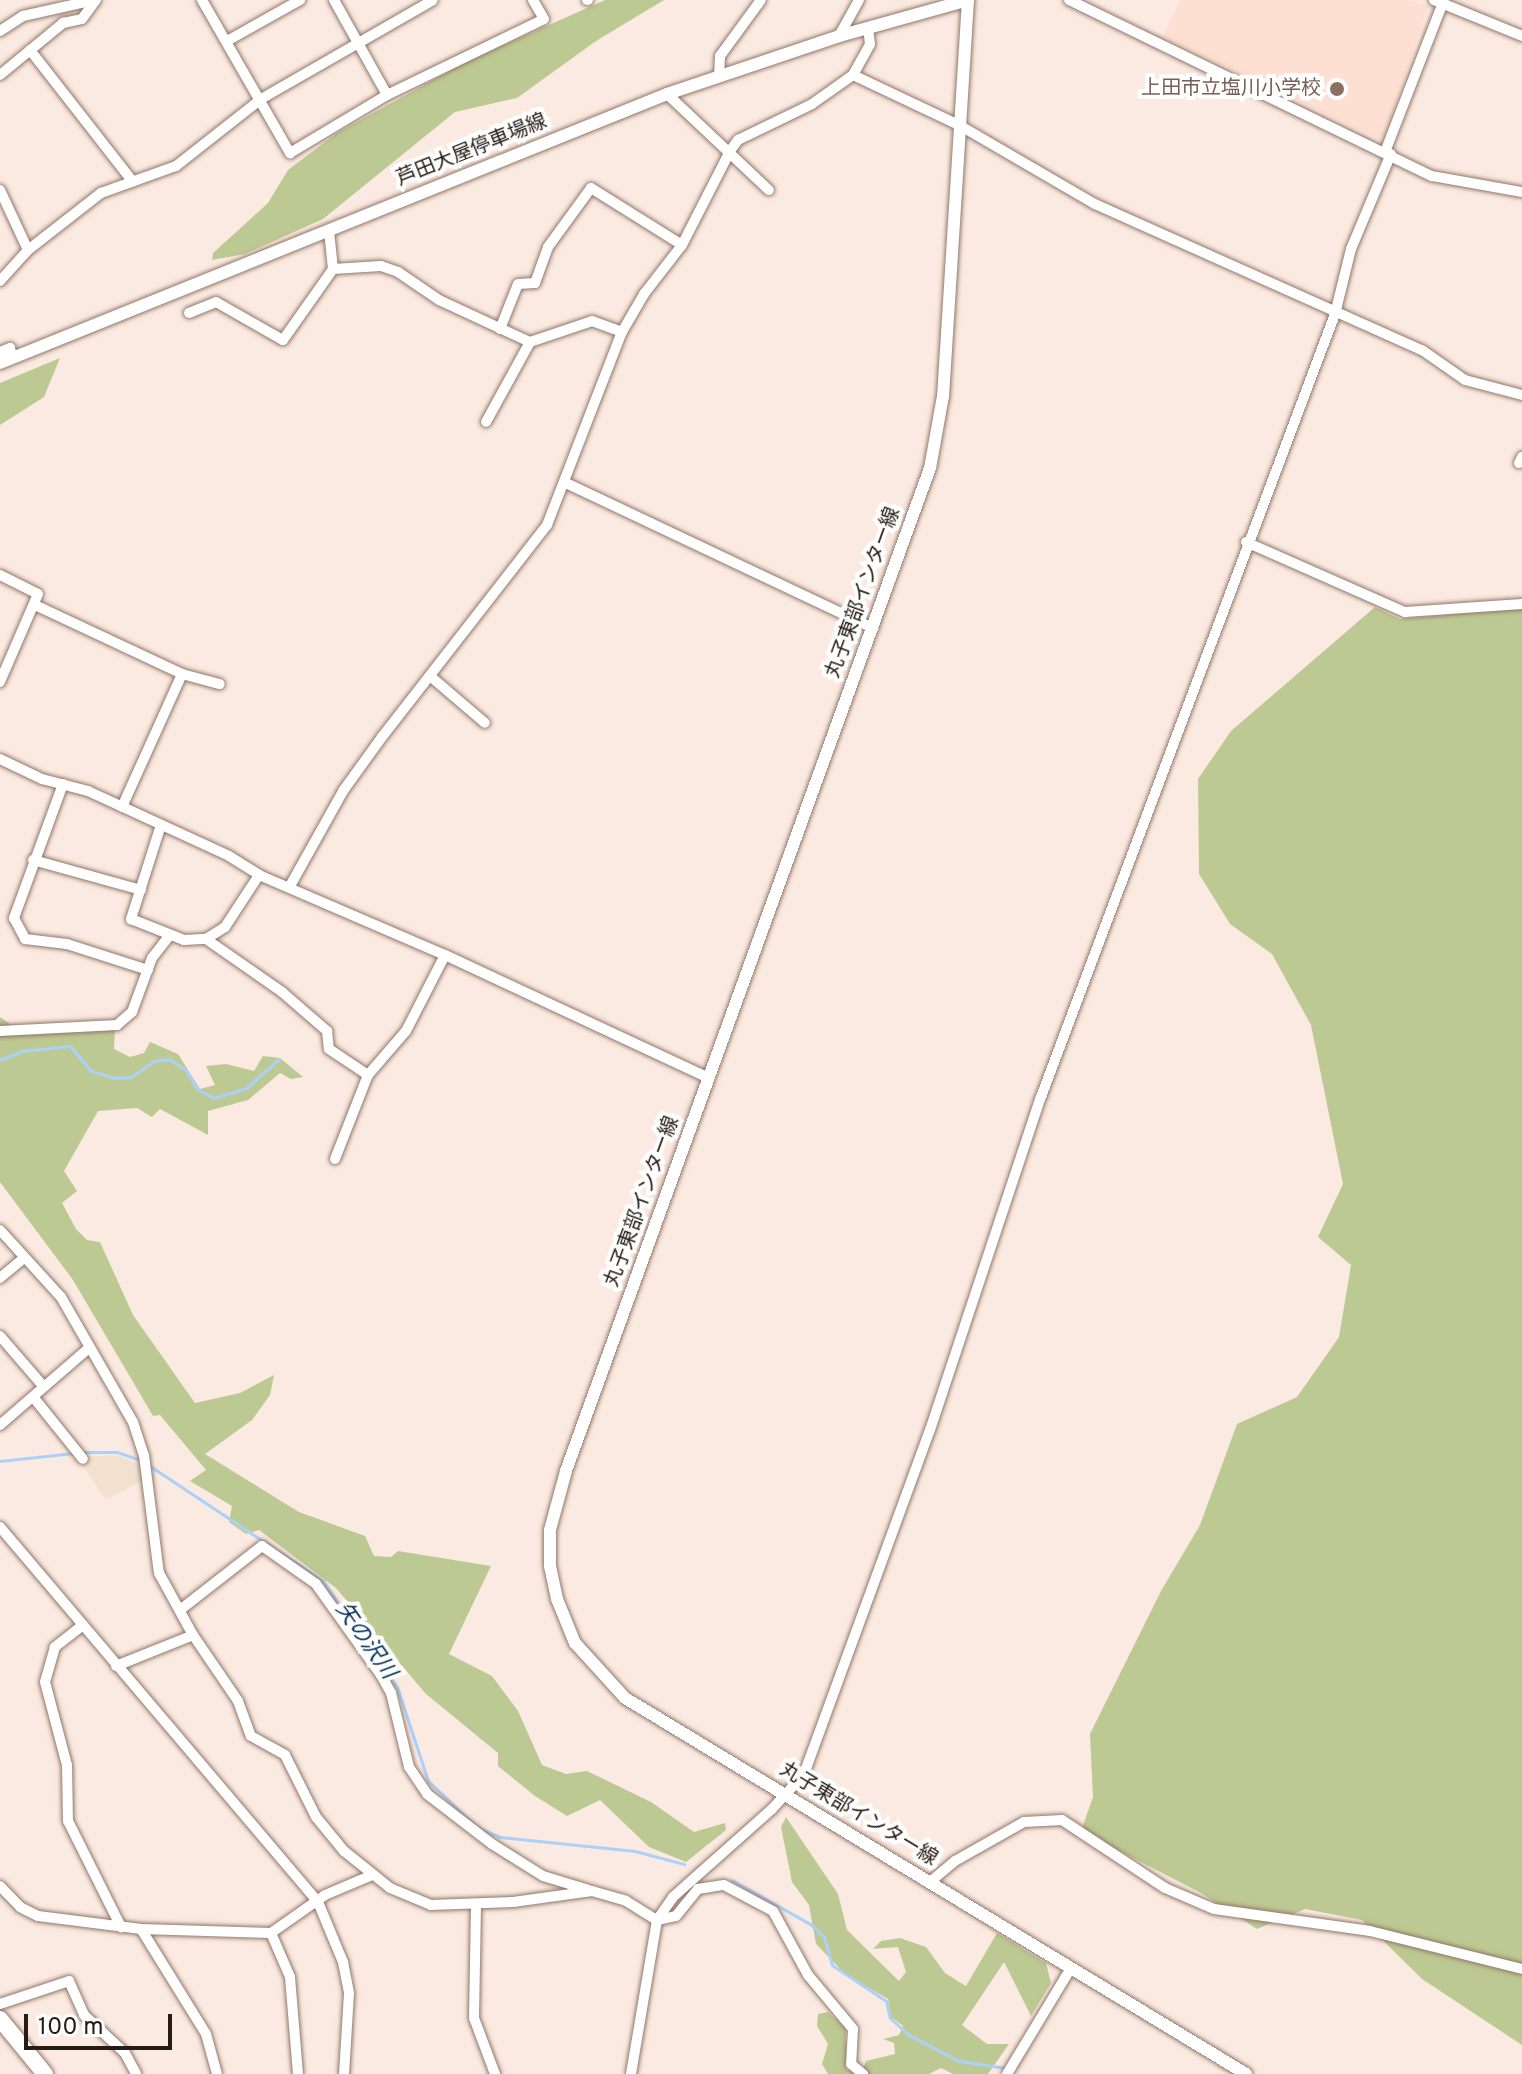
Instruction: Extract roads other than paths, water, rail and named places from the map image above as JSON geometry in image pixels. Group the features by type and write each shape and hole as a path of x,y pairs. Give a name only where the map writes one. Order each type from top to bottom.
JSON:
{"highway":[{"path":"0,2019 45,2074"}],"main road":[{"name":"芦田大屋停車場線","path":"4,357 329,231 667,94 839,36 968,0"},
{"name":"丸子東部インター線","path":"968,0 939,423 923,491 558,1496 550,1530 550,1566 568,1630 608,1683 786,1796 1246,2074"}],"street":[{"path":"0,31 23,16 96,0"},
{"path":"0,75 63,23 82,19 96,0"},
{"path":"202,0 290,153 387,95 544,19 533,0"},
{"path":"227,41 300,0"},
{"path":"334,0 387,95"},
{"path":"0,281 28,250 101,193 176,166 261,99 433,0"},
{"path":"719,76 720,56 761,0"},
{"path":"839,36 859,0"},
{"path":"1069,0 1432,176 1522,192"},
{"path":"631,2074 657,1920 673,1897 786,1796 804,1774 820,1734 930,1430 1041,1097 1246,542 1335,314 1351,249 1440,1 1522,36"},
{"path":"290,886 343,791 533,547 566,483 622,332 644,294 682,245 730,151 738,140 812,104 853,75 870,44 868,27"},
{"path":"30,50 133,182"},
{"path":"853,75 959,125 1095,204 1335,314 1422,350 1465,380 1522,395"},
{"path":"667,94 769,190"},
{"path":"500,329 518,284 535,283 548,247 591,188 682,245"},
{"path":"0,190 28,250"},
{"path":"189,313 216,302 283,340 333,269 329,231"},
{"path":"333,269 381,266 398,272 439,300 530,342 592,321 622,332"},
{"path":"486,422 530,342"},
{"path":"566,483 873,628"},
{"path":"1246,542 1405,612 1522,604"},
{"path":"0,575 38,594 0,682"},
{"path":"35,605 182,674 220,684"},
{"path":"122,807 182,674"},
{"path":"430,676 485,723"},
{"path":"0,759 122,807 160,828 229,856 259,875 445,955 709,1078"},
{"path":"63,784 14,918 25,939 67,944 148,970"},
{"path":"160,828 131,919 169,936 206,939 282,992 327,1031 329,1049 368,1075"},
{"path":"33,860 141,890"},
{"path":"206,939 225,927 259,875"},
{"path":"0,1031 117,1025 132,1012 148,970 169,936"},
{"path":"335,1159 368,1075 406,1031 445,955"},
{"path":"0,1230 23,1259 48,1278 133,1422 144,1455 159,1573 193,1635 238,1701 251,1736 285,1755 316,1817 370,1876 413,1900 476,1905 592,1891"},
{"path":"0,1278 23,1259"},
{"path":"0,1336 44,1387"},
{"path":"0,1425 89,1348"},
{"path":"34,1398 81,1455"},
{"path":"0,1527 318,1902 343,1962 349,1993 344,2074"},
{"path":"180,1610 262,1546 316,1584 381,1675 391,1693 409,1767 427,1794 492,1844 543,1876 626,1901 657,1920 676,1916 698,1889 724,1885 773,1911 808,1975 853,2029 851,2064 863,2074"},
{"path":"83,1625 55,1647 45,1682 67,1765 68,1821 121,1927"},
{"path":"116,1666 193,1635"},
{"path":"930,1882 955,1861 1024,1822 1062,1820 1165,1888 1214,1909 1370,1931 1522,1969"},
{"path":"0,1886 20,1907 38,1916 141,1929 271,1933 318,1902 370,1876"},
{"path":"476,1905 474,2018 495,2074"},
{"path":"141,1929 206,2034 217,2074"},
{"path":"271,1933 290,1977 298,2074"},
{"path":"1010,2070 1071,1968"},
{"path":"0,2004 69,1981 84,2015 125,2053 136,2074"}],"waterway":[{"path":"0,1060 22,1051 70,1046 91,1071 115,1078 131,1077 154,1061 169,1059 186,1070 197,1089 214,1098 246,1088 279,1059"},
{"name":"矢の沢川","path":"81,1452 117,1452 140,1460"},
{"name":"矢の沢川","path":"0,1461 74,1453"},
{"name":"矢の沢川","path":"150,1466 323,1581 397,1687 428,1781 478,1828 500,1837 635,1851 684,1864"},
{"name":"矢の沢川","path":"732,1880 810,1924 824,1937 832,1965 886,2001 890,2018 909,2035 959,2061 1006,2068"}],"place":[{"name":"上田市立塩川小学校","path":"1337,89"}]}
